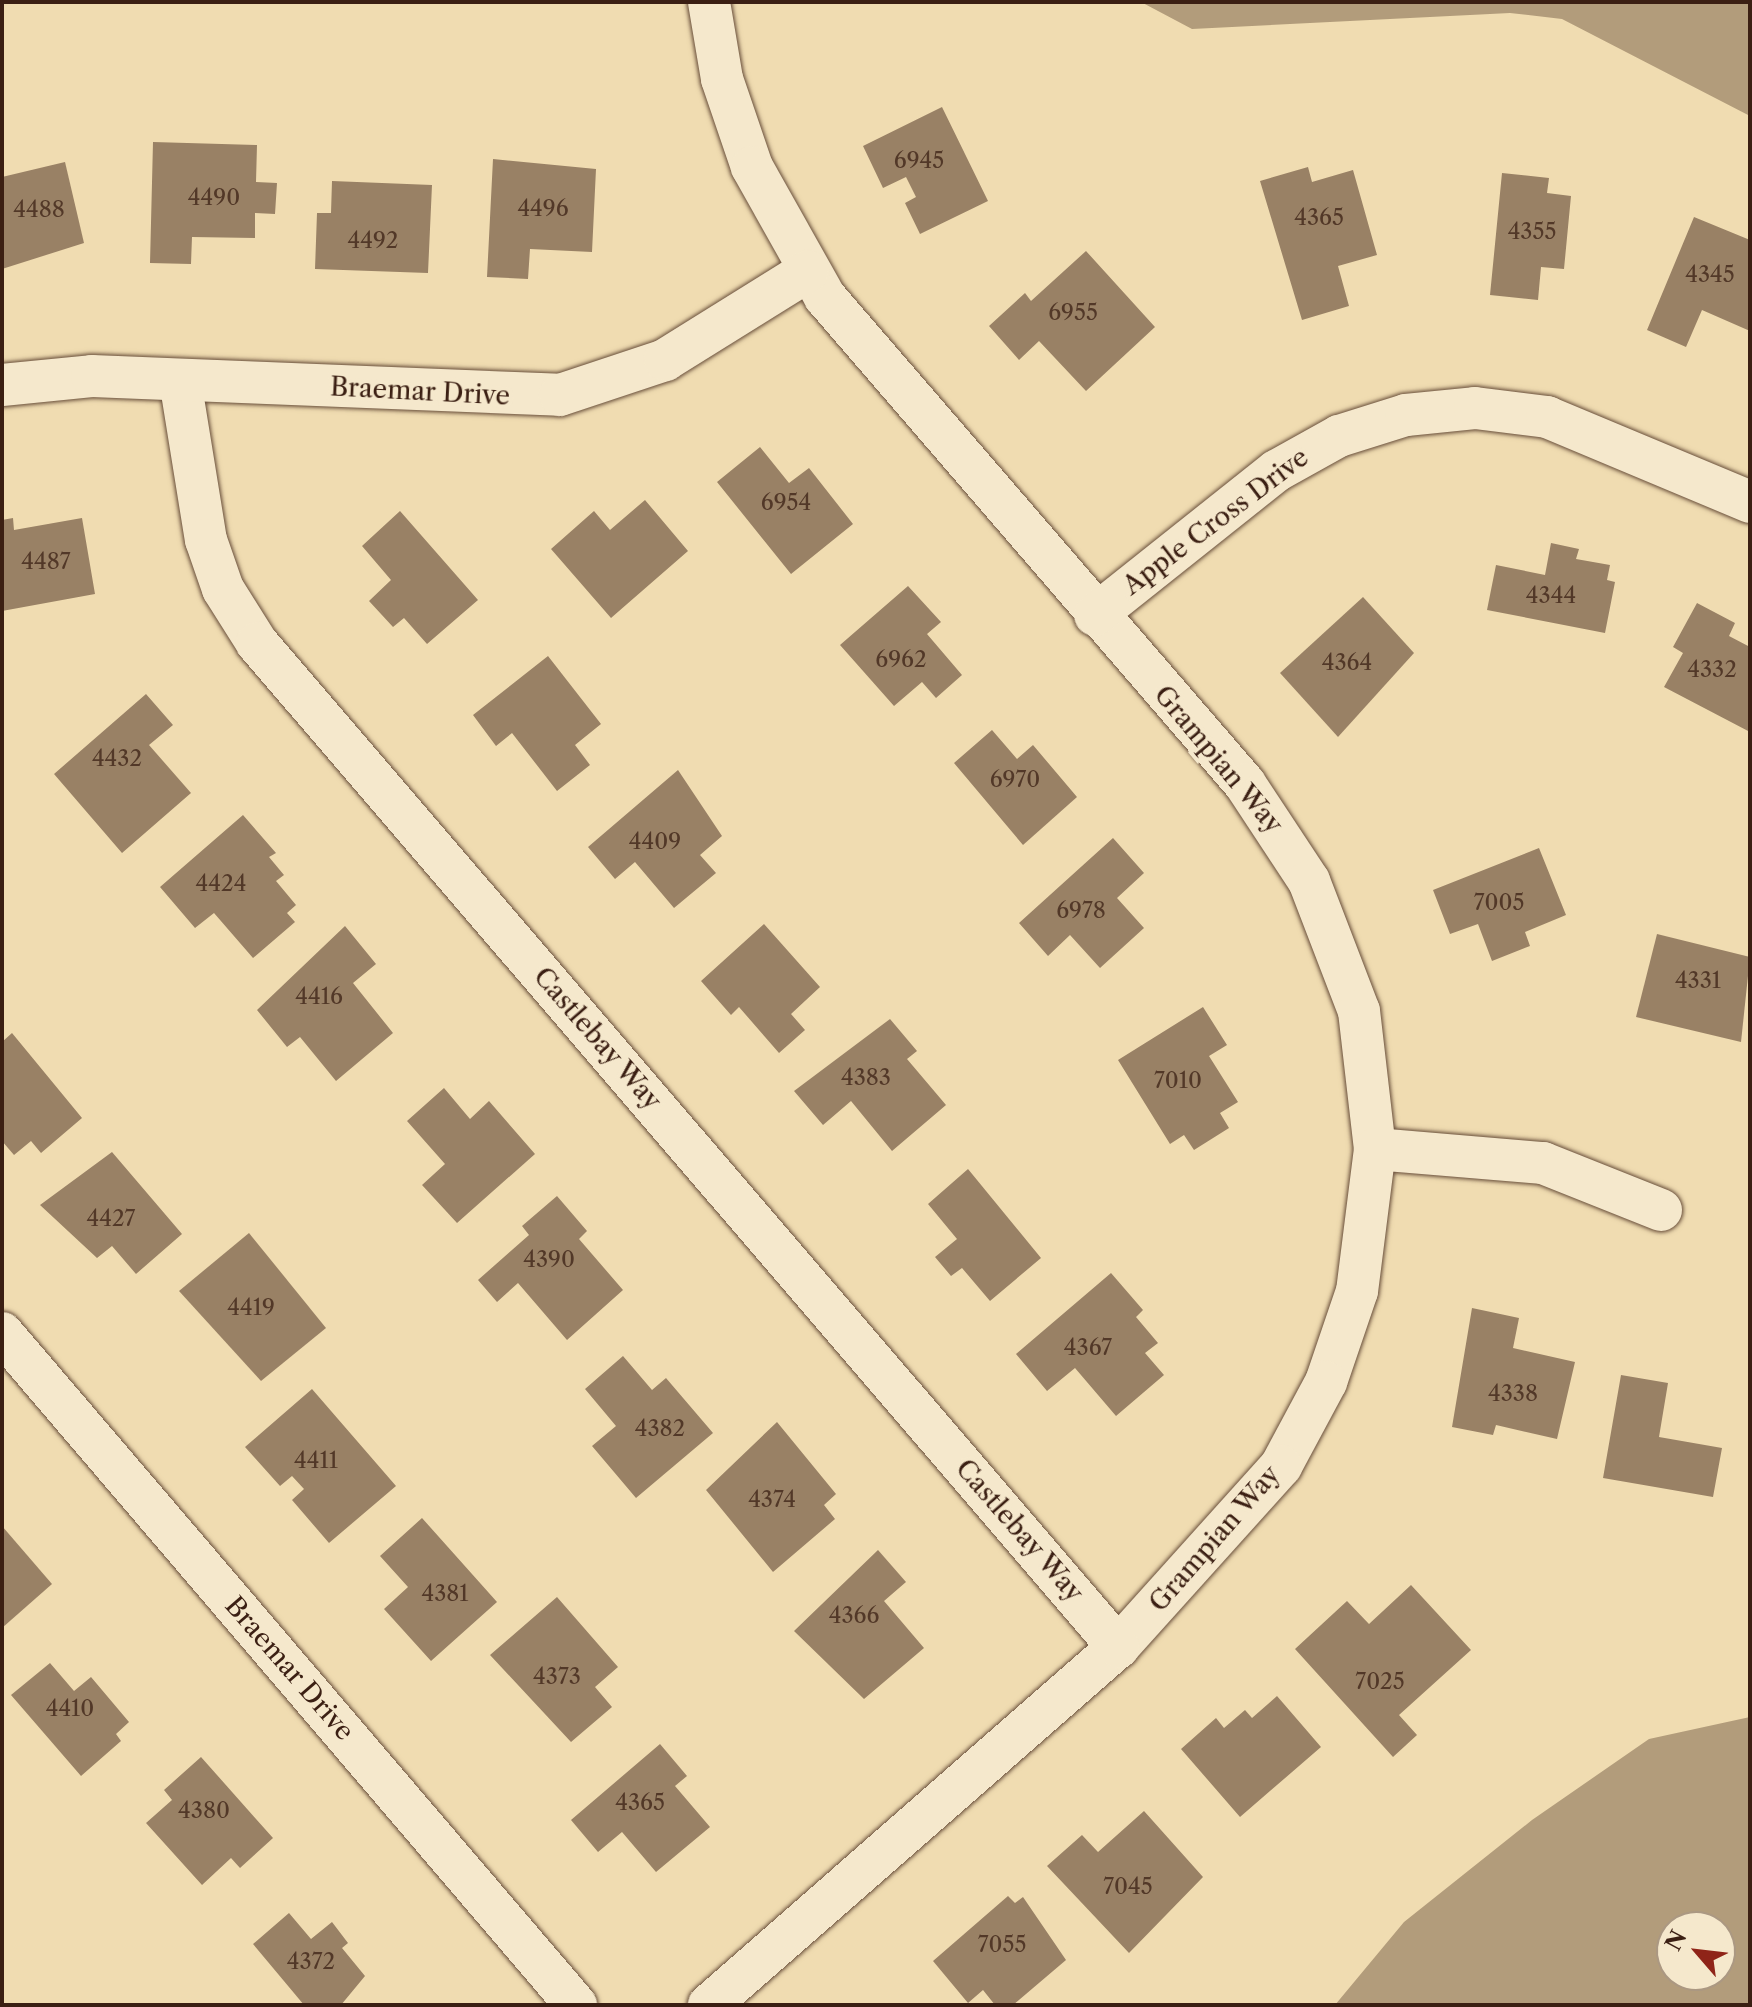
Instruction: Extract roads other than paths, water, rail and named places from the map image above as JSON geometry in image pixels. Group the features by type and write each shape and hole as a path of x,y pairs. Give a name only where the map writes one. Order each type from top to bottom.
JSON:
{"street":[{"name":"Grampian Way","path":"709,2 722,79 752,167 808,271 1095,615 1245,784 1309,881 1359,1011 1375,1149 1362,1268 1326,1382 1272,1477 1118,1647 709,2005"},
{"name":"Braemar Drive","path":"2,385 66,376 560,395 665,360 808,271"},
{"name":"Castlebay Way","path":"180,380 206,540 223,589 257,643 1118,1647"},
{"name":"Apple Cross Drive","path":"1095,615 1276,471 1339,436 1406,415 1475,408 1547,417 1750,502"},
{"path":"1375,1149 1543,1163 1661,1210"},
{"name":"Braemar Drive","path":"2,1333 576,2005"}]}
